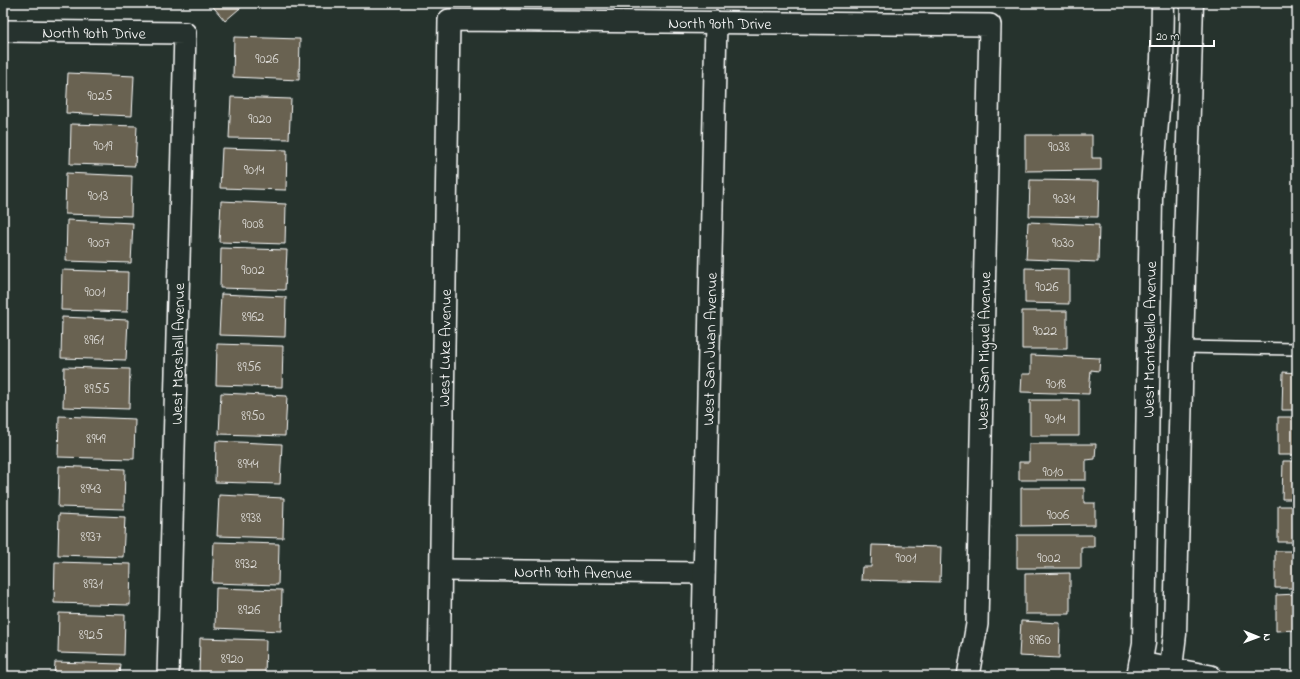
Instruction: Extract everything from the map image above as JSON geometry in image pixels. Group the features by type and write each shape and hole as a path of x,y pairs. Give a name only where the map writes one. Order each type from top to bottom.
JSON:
{"street":[{"name":"West Montebello Avenue","path":"1139,670 1144,643 1151,198 1162,59 1163,3"},
{"name":"West Montebello Avenue","path":"1170,672 1175,634 1192,3"},
{"name":"North 90th Drive","path":"449,20 990,25"},
{"name":"West Luke Avenue","path":"439,676 449,20"},
{"name":"West San Juan Avenue","path":"702,676 716,22"},
{"name":"West San Miguel Avenue","path":"968,676 977,624 990,25"},
{"name":"North 90th Drive","path":"3,31 185,33"},
{"name":"West Marshall Avenue","path":"168,676 185,33"},
{"name":"North 90th Avenue","path":"441,570 704,573"},
{"path":"1139,670 1211,676"}],"lane":[{"path":"1182,347 1297,349"}],"building":[{"path":"210,3 246,3 225,21"},
{"path":"234,37 300,39 299,80 233,77"},
{"path":"3,72 5,72 4,112 3,112"},
{"path":"68,73 134,76 132,116 66,113"},
{"path":"231,97 291,99 289,139 229,138"},
{"path":"71,124 137,126 135,166 70,164"},
{"path":"1025,135 1092,135 1092,158 1101,158 1101,170 1025,171"},
{"path":"222,148 287,150 286,190 220,188"},
{"path":"66,173 132,176 131,216 65,214"},
{"path":"1030,180 1099,181 1098,217 1029,216"},
{"path":"221,201 286,204 285,244 219,242"},
{"path":"67,220 133,223 131,263 66,261"},
{"path":"1028,222 1099,225 1098,262 1026,259"},
{"path":"221,248 287,250 285,290 220,288"},
{"path":"1025,268 1069,269 1069,304 1025,303"},
{"path":"62,270 128,272 127,312 61,310"},
{"path":"221,294 286,297 285,337 219,335"},
{"path":"1022,311 1067,311 1067,349 1022,349"},
{"path":"62,317 128,320 126,360 61,358"},
{"path":"3,318 5,318 4,359 3,359"},
{"path":"217,344 283,346 282,387 216,385"},
{"path":"1031,355 1100,358 1099,371 1091,370 1089,394 1021,392 1022,374 1031,374"},
{"path":"64,367 130,369 129,409 63,407"},
{"path":"1283,372 1297,373 1297,410 1282,410"},
{"path":"221,393 287,396 285,436 219,434"},
{"path":"1030,400 1079,400 1079,436 1030,436"},
{"path":"59,416 135,419 134,459 58,457"},
{"path":"1278,417 1297,417 1297,455 1278,455"},
{"path":"216,441 282,444 280,484 215,482"},
{"path":"1029,444 1096,444 1095,459 1086,460 1086,480 1019,480 1019,462 1029,462"},
{"path":"1283,461 1297,461 1297,499 1282,499"},
{"path":"59,466 125,469 124,509 58,507"},
{"path":"1021,488 1084,488 1084,503 1095,503 1095,525 1021,526"},
{"path":"219,495 284,498 283,538 217,536"},
{"path":"1278,506 1297,506 1297,542 1278,542"},
{"path":"59,514 125,517 123,557 58,555"},
{"path":"1017,535 1094,535 1094,547 1081,547 1081,568 1017,568"},
{"path":"214,542 279,544 278,585 212,583"},
{"path":"872,545 941,547 940,582 861,580 862,567 871,567"},
{"path":"1275,551 1297,551 1297,588 1275,588"},
{"path":"55,562 131,564 130,605 54,603"},
{"path":"1070,573 1070,614 1025,614 1025,574"},
{"path":"216,588 282,590 281,631 215,628"},
{"path":"1297,594 1297,630 1276,631 1276,595"},
{"path":"59,613 125,615 124,655 58,653"},
{"path":"1021,621 1060,623 1059,658 1019,656"},
{"path":"200,638 266,640 265,676 199,676"},
{"path":"55,662 121,664 120,676 54,676"}]}
